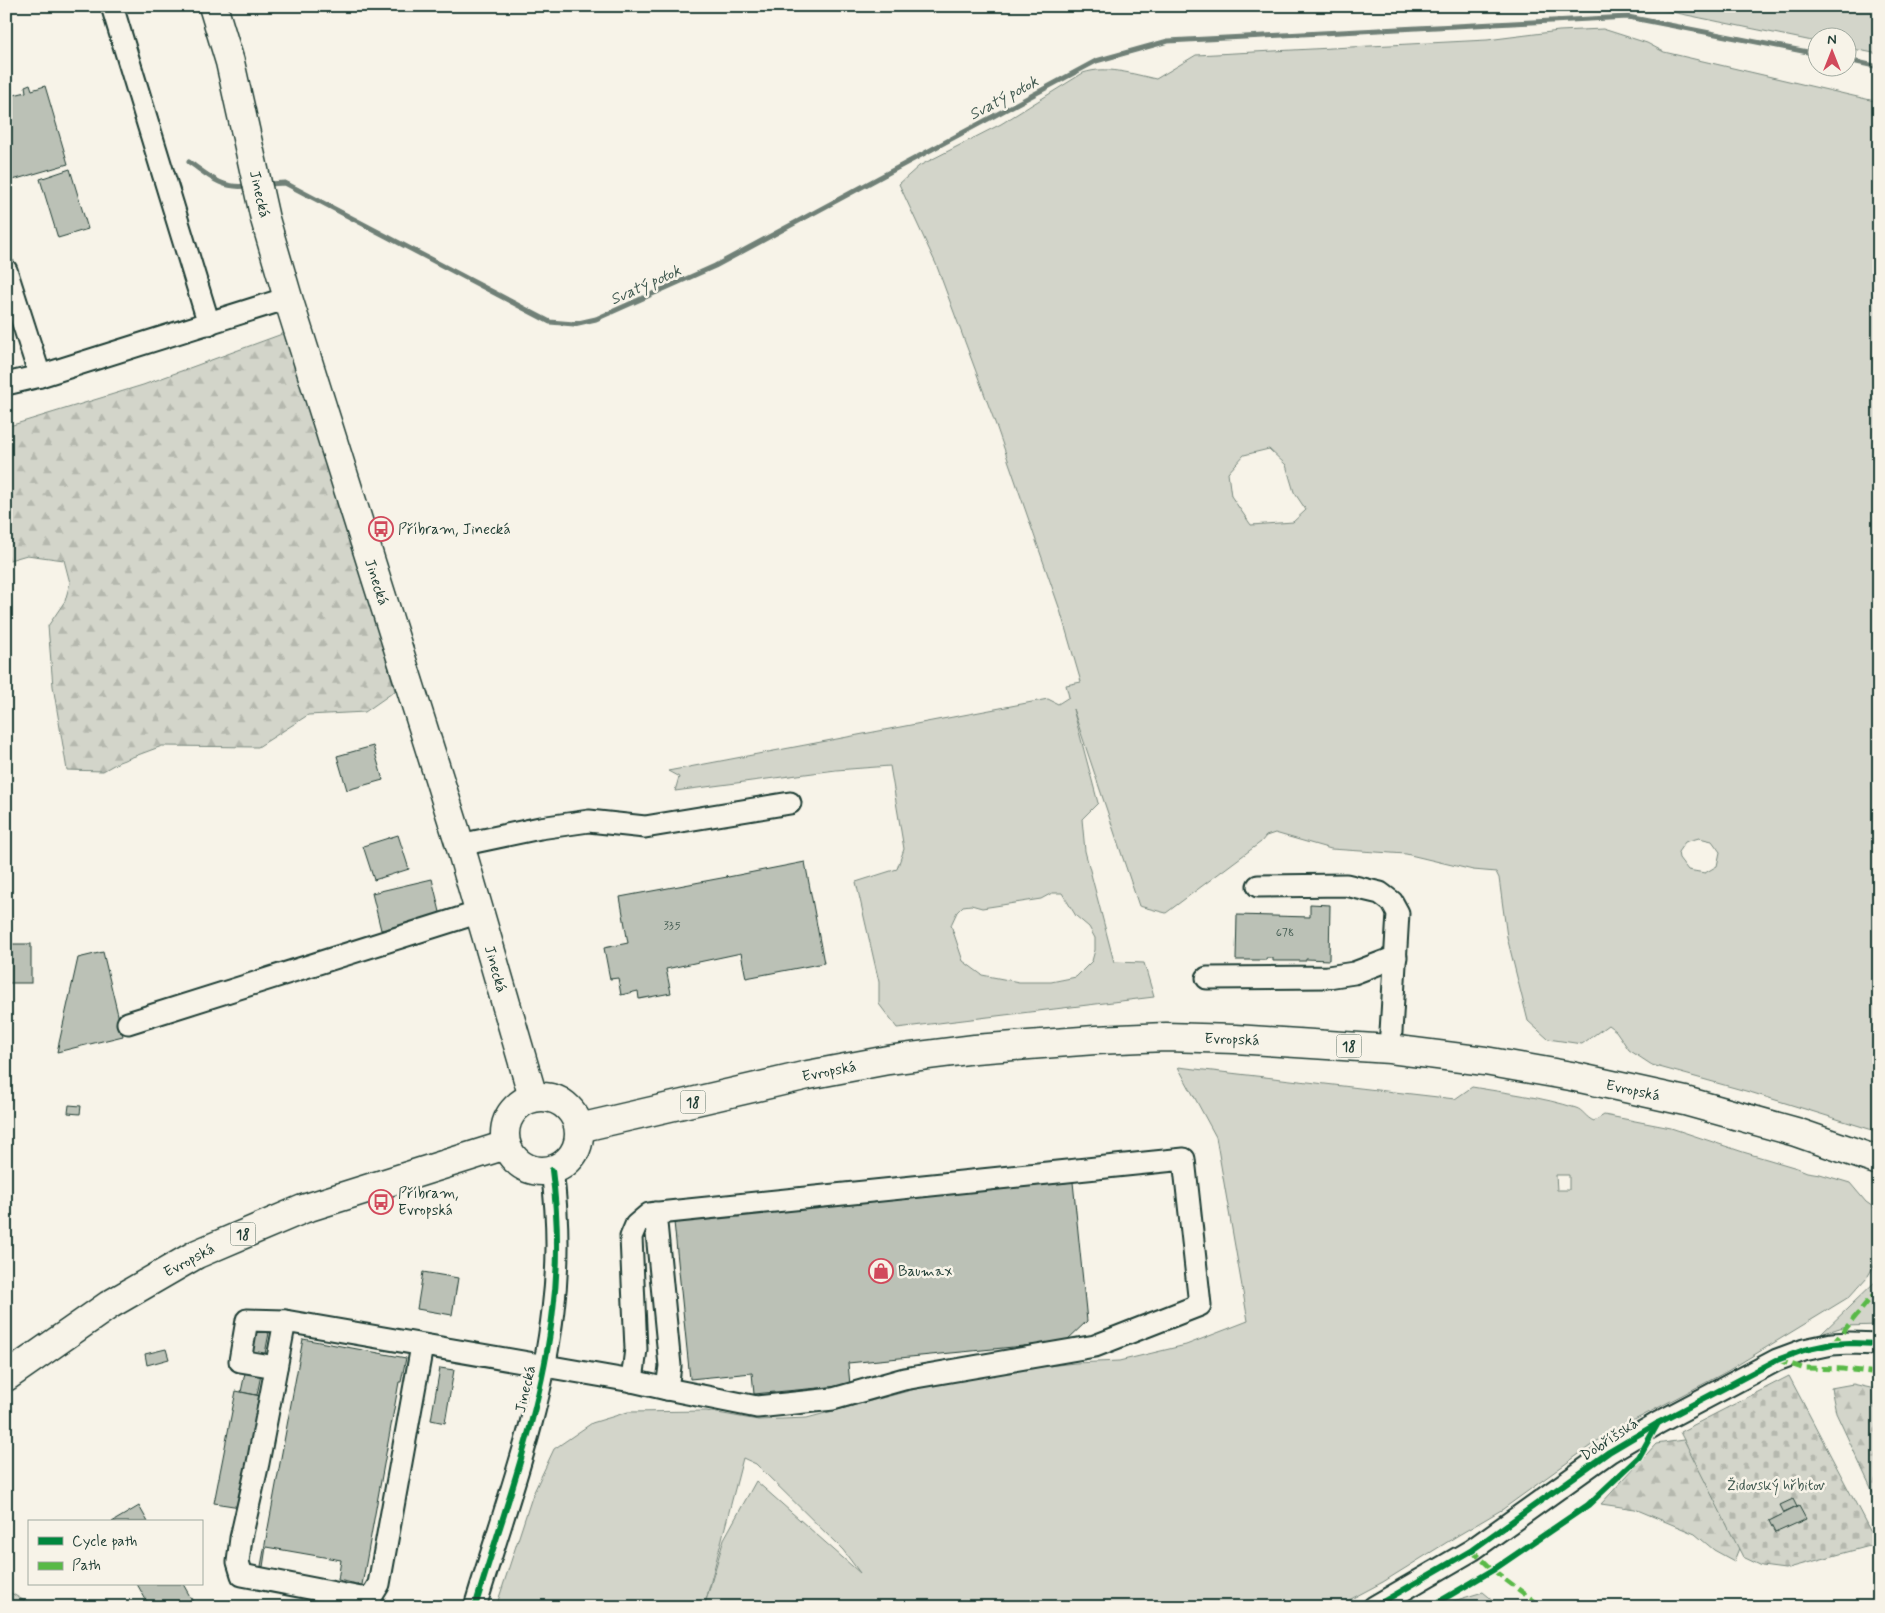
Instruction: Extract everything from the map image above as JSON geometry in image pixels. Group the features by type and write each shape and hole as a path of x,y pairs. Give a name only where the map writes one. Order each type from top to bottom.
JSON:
{"main road":[{"name":"Jinecká","path":"213,6 230,62 265,219 288,298 460,846 533,1097"},
{"name":"Evropská","path":"579,1128 808,1074 888,1060 975,1049 1166,1037 1235,1039 1390,1049 1495,1063 1570,1076 1685,1101 1796,1132 1879,1161"},
{"path":"533,1097 550,1097 566,1105 572,1112 579,1128 580,1137 574,1154 552,1170 544,1171 528,1168 514,1159 506,1145 505,1128 512,1112 517,1105 533,1097"},
{"name":"Evropská","path":"6,1377 109,1305 197,1254 304,1209 506,1145"}],"street":[{"path":"112,6 209,324"},
{"path":"6,270 40,376"},
{"path":"6,384 40,376 288,298"},
{"path":"460,846 540,828 589,821 645,827 790,803"},
{"path":"1258,886 1346,885 1380,893 1392,902 1398,913 1390,1049"},
{"path":"128,1023 480,912"},
{"path":"1207,978 1328,976 1354,973 1396,957"},
{"path":"276,1367 240,1360 247,1320 285,1321 632,1381 757,1407 833,1399 904,1379 1094,1346 1200,1305 1184,1159 655,1213 640,1220 633,1230 631,1237 636,1349 632,1381"},
{"name":"Jinecká","path":"475,1607 530,1426 544,1366 557,1275 558,1236 552,1170"},
{"path":"655,1213 670,1366 667,1388"},
{"path":"285,1321 258,1463 241,1538 238,1562 240,1571 242,1575 361,1598 370,1597 379,1584 422,1346"},
{"name":"Dobříšská","path":"1374,1607 1472,1550 1609,1452 1658,1423 1768,1364 1804,1350 1832,1344 1879,1344"}],"green space":[{"path":"1643,6 1879,6 1879,54 1858,50 1858,28 1808,28 1808,40"},
{"path":"1603,29 1647,43 1664,52 1879,102 1879,1132 1753,1093 1652,1065 1629,1050 1616,1031 1608,1025 1582,1044 1548,1039 1528,1021 1507,937 1499,878 1496,872 1473,870 1406,854 1331,849 1275,833 1266,836 1261,842 1166,913 1139,906 1073,709 1098,803 1082,819 1085,851 1114,962 1144,963 1154,997 897,1028 879,1004 879,982 856,882 897,869 904,849 890,766 836,770 675,791 679,777 668,771 1048,699 1058,704 1069,697 1066,685 1081,682 1060,610 997,428 936,264 899,184 919,166 1001,124 1083,73 1110,70 1156,79 1196,55 1487,40 1559,31","holes":["1269,449 1286,465 1294,492 1306,510 1293,522 1251,525 1231,496 1228,473 1244,455","1699,838 1712,841 1720,852 1717,866 1705,873 1688,870 1679,858 1678,852 1685,842","1052,893 1062,893 1076,916 1089,927 1095,938 1095,950 1092,961 1076,977 1051,982 1019,982 982,975 963,961 951,925 957,912 963,906 971,905 982,908 1041,899"]},
{"path":"293,330 395,691 365,712 308,715 258,747 162,746 119,762 103,771 67,770 53,686 48,626 65,601 70,583 64,560 27,555 6,561 6,427 143,385"},
{"path":"1178,1067 1455,1099 1472,1087 1524,1096 1576,1108 1594,1121 1604,1115 1671,1128 1807,1172 1850,1183 1866,1202 1879,1211 1879,1257 1868,1276 1849,1297 1726,1372 1604,1436 1503,1509 1383,1582 1336,1607 496,1607 533,1494 554,1449 592,1423 628,1412 706,1411 758,1420 807,1418 968,1375 1075,1363 1119,1361 1186,1345 1248,1321 1216,1137","holes":["1556,1175 1569,1175 1569,1190 1557,1190","743,1458 756,1464 843,1550 860,1573 756,1481 724,1539 705,1604"]},
{"path":"1879,1278 1879,1325 1846,1326 1821,1334"},
{"name":"Židovský hřbitov","path":"1789,1376 1877,1544 1785,1569 1762,1566 1743,1557 1680,1432"},
{"path":"1853,1384 1879,1390 1879,1505 1836,1413 1831,1388"},
{"path":"1717,1435 1745,1533 1734,1561 1714,1550 1695,1534 1635,1509 1601,1504 1656,1444"},
{"path":"6,1590 28,1603 46,1607 6,1607"},
{"path":"1483,1592 1501,1607 1436,1607 1437,1606"}],"building":[{"path":"30,84 32,90 45,86 68,164 6,182 6,116 8,115 6,97 26,92 25,86"},
{"path":"70,169 88,229 58,238 40,179"},
{"path":"373,746 383,780 347,790 337,756"},
{"path":"398,835 409,869 374,880 363,846"},
{"path":"805,862 824,963 746,978 741,953 666,969 671,993 639,999 638,991 621,995 618,978 610,979 604,948 628,943 620,897 727,877 726,875 728,877"},
{"path":"432,879 441,916 381,930 372,893"},
{"path":"1310,904 1330,905 1329,960 1273,961 1273,958 1266,958 1266,960 1236,960 1237,915 1310,917"},
{"path":"6,944 31,944 31,983 6,983"},
{"path":"103,952 123,1036 57,1052 78,958"},
{"path":"69,1105 81,1106 80,1114 68,1113"},
{"name":"Baumax","path":"1073,1182 1087,1321 1065,1342 848,1363 850,1385 754,1394 752,1373 690,1379 674,1222"},
{"path":"423,1272 458,1278 452,1315 417,1309"},
{"path":"254,1330 269,1333 257,1395 241,1392"},
{"path":"303,1339 406,1358 401,1382 399,1382 362,1585 338,1580 341,1560 266,1547 263,1567 261,1566"},
{"path":"166,1349 169,1359 147,1365 145,1354"},
{"path":"440,1368 454,1370 445,1423 431,1420"},
{"path":"236,1391 260,1396 240,1507 214,1503"},
{"path":"1793,1499 1797,1507 1784,1513 1780,1505"},
{"path":"139,1506 147,1520 115,1520"},
{"path":"1799,1506 1806,1519 1775,1533 1769,1521"},
{"path":"138,1586 184,1586 196,1607 150,1607"}],"waterway":[{"name":"Svatý potok","path":"268,184 285,183 550,322 574,324 596,319 715,266 1096,61 1168,41 1628,17 1808,52"},
{"name":"Svatý potok","path":"1858,62 1879,67"},
{"name":"Svatý potok","path":"189,162 222,183 246,186"}],"marked path":[{"path":"1833,1344 1869,1300 1879,1291"},
{"path":"1778,1360 1802,1368 1843,1369 1879,1373"},
{"path":"1472,1550 1493,1570 1542,1607"}],"cycle path":[{"path":"475,1607 521,1460 548,1348 557,1257 557,1222 552,1170"},
{"path":"1374,1607 1472,1550 1609,1452 1658,1423 1777,1360 1804,1350 1832,1344 1879,1344"},
{"path":"1430,1607 1493,1570 1588,1505 1639,1457 1658,1423"}],"place":[{"name":"Příbram, Jinecká","path":"381,529"},
{"name":"Příbram, Evropská","path":"381,1202"},
{"name":"Baumax","path":"881,1271"}]}
